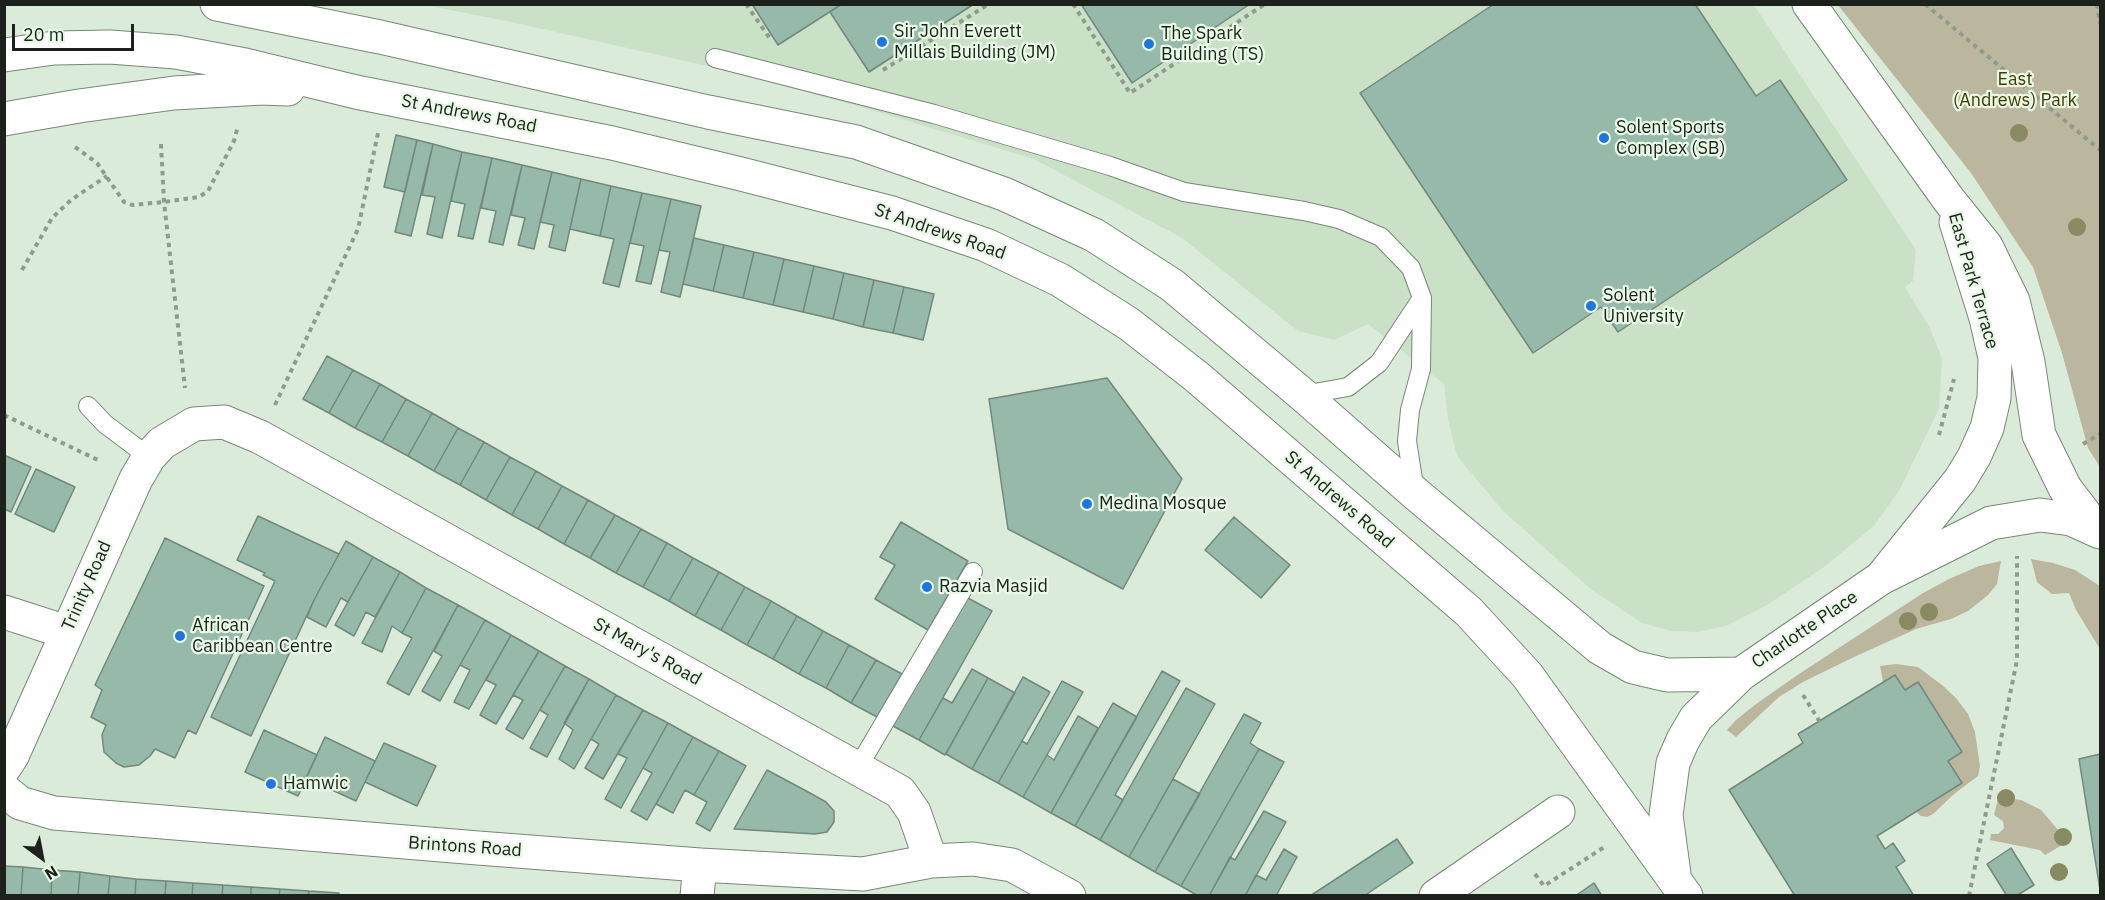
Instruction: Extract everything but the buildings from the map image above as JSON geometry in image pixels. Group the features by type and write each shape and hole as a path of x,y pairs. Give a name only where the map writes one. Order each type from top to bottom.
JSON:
{"main road":[{"path":"217,4 380,37 662,102 856,142 1004,194 1094,235 1172,285 1600,648 1633,666 1667,675 1741,674"},
{"name":"East Park Terrace","path":"1809,4 1949,200 1986,246 2013,302 2028,362 2040,435 2065,488 2099,531"},
{"name":"St Andrews Road","path":"4,55 54,48 110,47 176,52 246,65 370,95 612,143 892,213 986,245 1060,280 1129,324 1197,377 1469,612 1527,675 1680,887"},
{"path":"4,119 174,93 262,88 370,95"},
{"name":"East Park Terrace","path":"1881,578 1960,480 1974,457 1987,428 1994,398 1995,358 1949,200"},
{"name":"St Mary's Road","path":"194,424 224,422 260,437 900,792 914,812 931,861"},
{"name":"Trinity Road","path":"4,768 12,756 66,632 143,468 162,443 194,424"},
{"name":"Charlotte Place","path":"1680,887 1666,815 1673,763 1696,718 1741,674 1881,578 1990,523 2040,515 2070,519 2099,531"},
{"path":"4,612 66,632"},
{"name":"Brintons Road","path":"4,790 20,803 54,813 699,880 862,874 931,861"},
{"path":"1436,896 1558,812"},
{"path":"931,861 973,859 1012,865 1069,896"}],"lane":[{"path":"715,58 934,114 1110,166 1184,192 1339,219 1381,237 1412,268 1422,298 1421,369 1410,410 1407,441 1416,494"},
{"path":"1303,395 1348,387 1379,363 1422,298"},
{"path":"88,406 143,468"},
{"path":"857,769 973,572"}],"path":[{"path":"746,4 777,49"},
{"path":"881,71 989,4"},
{"path":"1073,4 1130,93 1265,4"},
{"path":"1925,4 2100,150"},
{"path":"2097,4 2100,24"},
{"path":"260,437 358,229 370,95"},
{"path":"75,147 91,156 124,202 132,205 199,197 208,191 234,141 239,120"},
{"path":"161,144 164,202 186,389 194,424"},
{"path":"22,270 52,218 71,200 107,176"},
{"path":"1937,442 1956,371"},
{"path":"4,415 143,468"},
{"path":"2082,444 2100,434"},
{"path":"1969,896 2017,660 2017,560"},
{"path":"1803,696 1820,722"},
{"path":"1544,886 1606,845"}],"shaded area":[{"name":"Solent University","path":"425,5 1754,5 1916,250 1913,281 1905,287 1930,328 1942,359 1939,409 1900,489 1874,526 1824,567 1767,605 1726,626 1697,632 1672,631 1642,623 1593,591 1504,512 1457,456 1448,420 1444,384 1368,324 1334,340 1298,331 1182,238 1034,159 868,109 730,71"}],"green space":[{"name":"East (Andrews) Park","path":"1838,5 2100,5 2100,467 2088,448 2062,353 2033,267 1971,173"},
{"path":"2031,559 2075,570 2100,586 2100,649 2076,610 2069,593 2052,594 2037,582"},
{"path":"2001,561 1997,584 1988,595 1968,611 1951,619 1916,629 1803,682 1779,697 1736,737 1727,730 1756,704 1923,593 1979,566"},
{"path":"1896,664 1918,667 1942,685 1968,714 1975,732 1980,766 1978,776 1927,817 1916,812 1962,783 1948,761 1962,752 1918,683 1905,690 1895,675 1883,682 1880,666"},
{"path":"1998,799 2003,807 2009,806 2014,799 2041,810 2059,831 2055,838 2062,845 2045,855 2040,850 1990,840 1991,834 1998,834 2004,828 2003,821 1994,815"}],"place":[{"name":"Sir John Everett Millais Building (JM)","path":"882,42"},
{"name":"The Spark Building (TS)","path":"1149,44"},
{"name":"Solent Sports Complex (SB)","path":"1604,138"},
{"name":"Solent University","path":"1591,306"},
{"name":"Medina Mosque","path":"1087,504"},
{"name":"Razvia Masjid","path":"927,587"},
{"name":"African Caribbean Centre","path":"180,636"},
{"name":"Hamwic","path":"271,784"}]}
